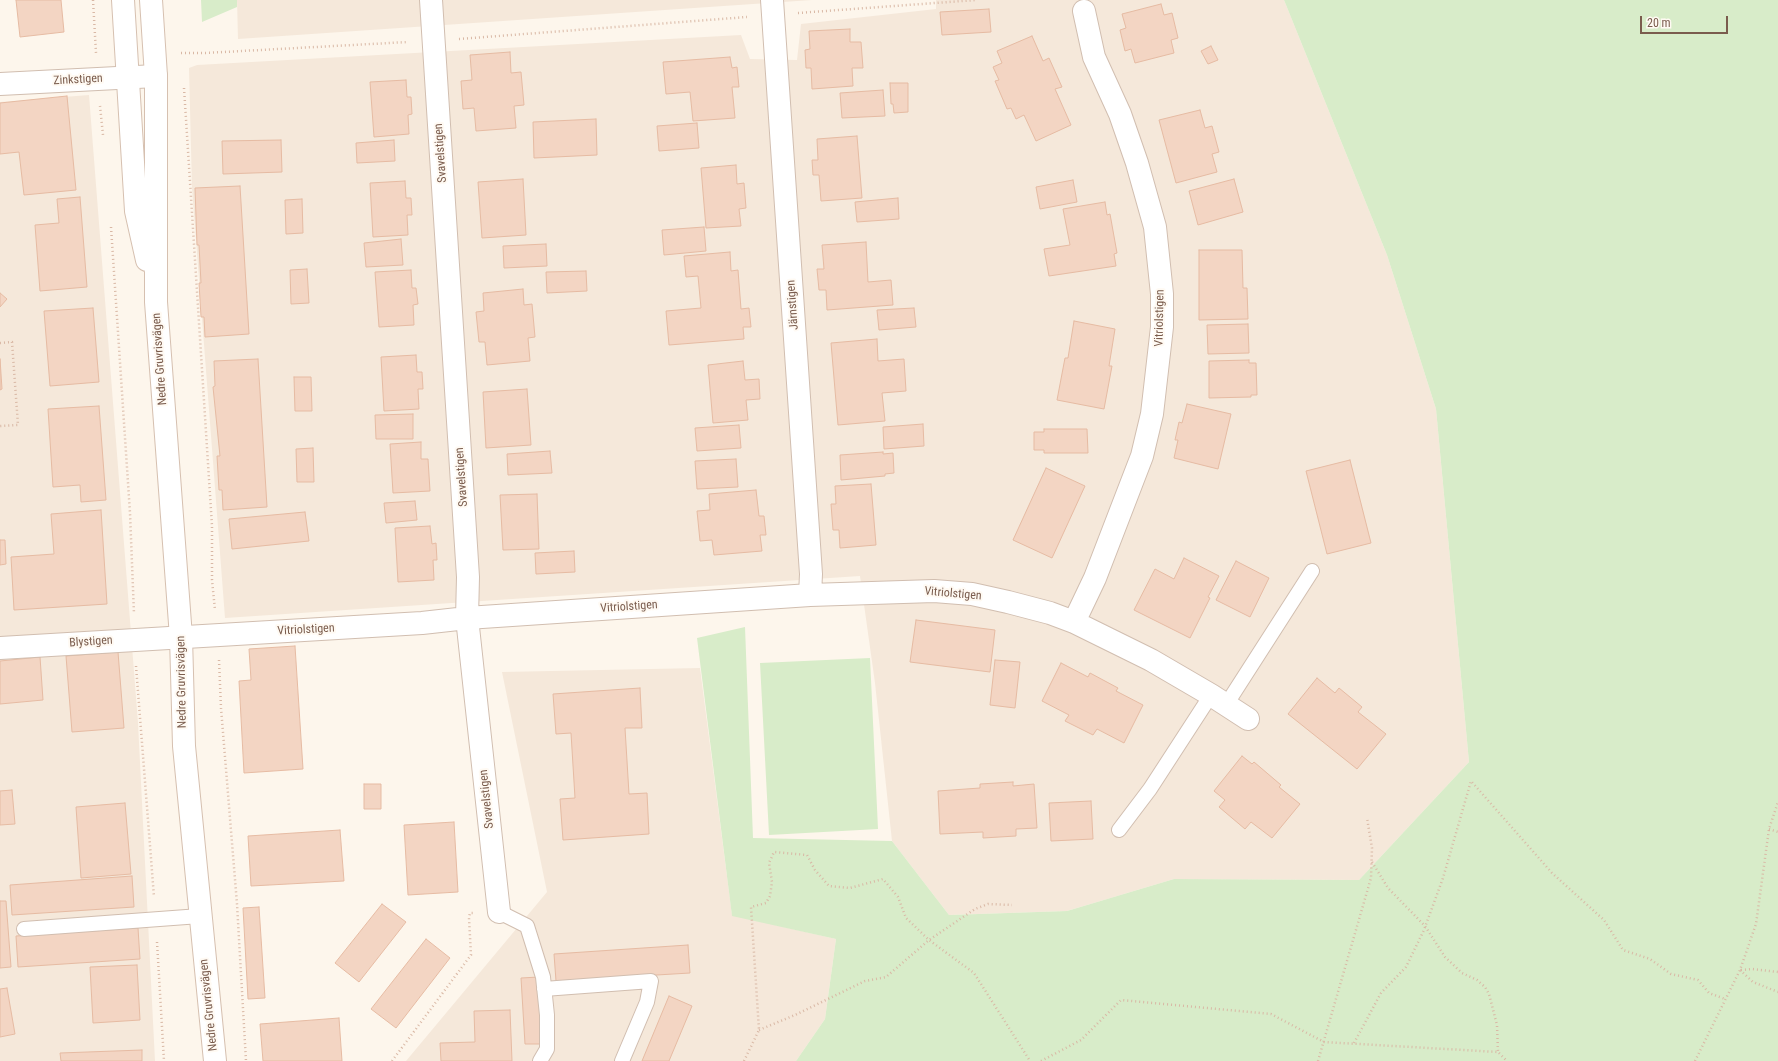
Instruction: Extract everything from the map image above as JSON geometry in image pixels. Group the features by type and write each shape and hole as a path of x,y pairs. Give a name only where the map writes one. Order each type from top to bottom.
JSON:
{"street":[{"name":"Nedre Gruvrisvägen","path":"123,0 136,211 156,302"},
{"name":"Nedre Gruvrisvägen","path":"151,0 156,76 156,302 181,636 184,746 215,1061"},
{"name":"Svavelstigen","path":"431,0 468,577 466,618 499,912"},
{"name":"Järnstigen","path":"773,7 809,551 810,595"},
{"name":"Vitriolstigen","path":"1074,622 1098,572 1142,456 1152,414 1162,327 1162,294 1155,226 1137,163 1120,114 1094,57 1084,11"},
{"name":"Zinkstigen","path":"0,84 156,76"},
{"name":"Vitriolstigen","path":"181,636 422,623 466,618 810,595 934,591 972,594 1050,613 1074,622 1151,660 1248,719"},
{"name":"Blystigen","path":"0,648 181,636"}],"lane":[{"path":"1119,830 1219,700 1312,571"},
{"path":"499,912 527,926 543,977 547,1015 547,1049 545,1060"},
{"path":"24,929 200,916"},
{"path":"544,989 652,981 647,1002 622,1061"}],"path":[{"path":"93,0 96,57"},
{"path":"181,52 205,53 434,40 773,7 976,0"},
{"path":"180,45 182,60"},
{"path":"184,84 212,526 212,580 216,617"},
{"path":"100,102 103,140"},
{"path":"110,225 130,513 134,616"},
{"path":"0,342 12,342 18,425 0,426"},
{"path":"219,656 221,708 237,904 246,1061"},
{"path":"136,661 156,919 164,1061"},
{"path":"1354,1043 1381,993 1406,967 1426,926 1443,878 1471,782 1552,874 1604,920 1622,950 1650,959 1671,974 1698,980 1709,993 1725,999"},
{"path":"1695,1061 1740,970 1756,924 1769,829 1778,802"},
{"path":"1318,1061 1372,878 1371,843 1367,818"},
{"path":"1769,829 1778,832"},
{"path":"744,1061 758,1030 751,907 766,903 770,896 772,882 770,863 774,852 807,855 814,870 829,886 850,888 883,880 898,897 906,918 929,940 974,973 1030,1061"},
{"path":"1372,862 1388,888 1426,926 1445,957 1462,973 1477,980 1485,987 1489,994 1497,1025 1498,1052"},
{"path":"758,1030 795,1015 865,981 886,977 929,940 975,909 988,904 1012,906"},
{"path":"392,1061 471,955 470,913 499,912"},
{"path":"1740,970 1752,969 1778,972"},
{"path":"1740,970 1753,982 1778,992"},
{"path":"1041,1061 1080,1040 1121,1000 1271,1014 1324,1042 1498,1052 1507,1061"}],"shaded area":[{"path":"237,0 812,0 238,39"},
{"path":"936,0 1284,0 1387,255 1436,409 1469,762 1359,880 1174,879 1067,911 949,915 892,841 875,683 860,576 225,618 192,188 189,68 197,65 741,35 750,59 797,60 801,24 936,9"},
{"path":"89,95 138,723 155,1061 0,1061 0,102"},
{"path":"700,668 732,915 836,939 825,1019 796,1061 406,1061 547,892 502,672"}],"green space":[{"path":"201,0 237,0 237,7 202,22"},
{"path":"1284,0 1778,0 1778,1061 796,1061 825,1019 836,939 732,916 697,638 745,627 753,838 892,841 949,915 1067,911 1174,879 1359,880 1469,762 1436,409 1387,255"},
{"path":"870,658 878,829 769,835 760,663"}],"building":[{"path":"16,0 61,0 64,32 20,37"},
{"path":"1161,4 1164,15 1172,13 1178,38 1171,40 1174,53 1135,63 1131,49 1125,51 1120,30 1126,28 1122,14"},
{"path":"989,9 991,32 942,35 940,12"},
{"path":"850,29 850,42 861,42 863,68 852,68 853,86 812,89 811,68 806,68 805,50 810,49 809,31"},
{"path":"1032,36 1043,61 1049,58 1062,87 1055,89 1071,125 1036,141 1024,115 1016,119 1011,108 1007,109 995,81 999,80 993,67 1002,63 997,51"},
{"path":"1211,46 1218,60 1208,64 1201,51"},
{"path":"510,52 511,73 521,72 524,105 514,106 516,128 476,131 474,108 463,109 461,81 472,80 470,55"},
{"path":"730,57 732,68 737,67 739,87 732,87 735,118 693,121 690,92 666,94 663,62"},
{"path":"406,80 407,97 411,97 412,114 408,115 409,134 374,137 370,82"},
{"path":"890,83 908,83 908,112 894,113 893,104 891,104"},
{"path":"883,90 885,116 842,118 840,93"},
{"path":"67,96 76,190 24,195 19,152 0,154 0,103"},
{"path":"1200,110 1205,128 1212,126 1219,152 1212,154 1217,172 1176,183 1159,120"},
{"path":"596,119 597,155 534,158 533,122"},
{"path":"697,123 699,148 659,151 657,126"},
{"path":"857,136 862,198 821,201 819,175 813,175 812,160 818,160 817,139"},
{"path":"281,140 282,172 223,174 222,141"},
{"path":"394,140 395,161 357,163 356,143"},
{"path":"736,165 737,184 744,183 746,208 739,209 741,226 706,228 701,168"},
{"path":"523,179 526,235 482,238 478,182"},
{"path":"1234,179 1243,212 1198,225 1189,191"},
{"path":"1073,180 1077,202 1040,209 1036,187"},
{"path":"405,181 406,198 411,198 412,215 407,215 408,235 373,237 370,183"},
{"path":"240,186 249,334 205,337 204,317 201,317 199,283 201,283 199,245 197,245 195,188"},
{"path":"80,197 87,287 40,291 35,225 59,223 57,199"},
{"path":"898,198 899,219 857,222 855,202"},
{"path":"302,199 303,233 286,234 285,200"},
{"path":"1105,202 1107,215 1110,214 1117,253 1114,254 1116,266 1049,276 1044,249 1070,245 1063,209"},
{"path":"704,227 706,251 664,255 662,230"},
{"path":"401,239 403,265 366,267 364,243"},
{"path":"866,242 868,282 891,280 893,305 827,310 826,290 819,290 817,269 824,269 822,245"},
{"path":"546,244 547,266 504,268 503,246"},
{"path":"1199,250 1242,250 1243,288 1247,288 1248,319 1199,320"},
{"path":"730,252 731,271 738,270 741,309 749,308 751,327 743,327 744,339 669,345 666,311 701,308 698,276 686,277 684,256"},
{"path":"307,269 309,303 291,304 290,270"},
{"path":"411,270 412,288 416,288 418,304 413,305 414,325 379,327 375,272"},
{"path":"586,271 587,291 547,293 546,272"},
{"path":"523,289 524,305 532,304 535,337 528,338 530,361 487,365 485,342 479,342 476,312 484,311 483,293"},
{"path":"0,293 7,299 0,307"},
{"path":"93,308 99,382 50,386 44,311"},
{"path":"914,308 916,327 879,330 877,310"},
{"path":"1074,321 1115,329 1109,366 1112,366 1104,409 1057,400 1065,358 1068,358"},
{"path":"1248,324 1249,353 1208,354 1207,325"},
{"path":"877,339 878,361 904,359 906,391 882,393 885,421 838,425 831,343"},
{"path":"416,355 417,372 422,372 423,389 418,389 419,409 384,411 381,357"},
{"path":"0,359 2,389 0,390"},
{"path":"258,359 267,507 223,510 222,490 219,490 217,456 220,456 213,387 215,386 214,361"},
{"path":"1249,360 1249,363 1256,363 1257,395 1251,395 1251,397 1209,398 1209,361"},
{"path":"743,361 745,380 759,379 760,399 746,400 748,420 713,423 708,365"},
{"path":"294,377 311,377 312,411 295,411"},
{"path":"527,389 531,445 486,448 483,392"},
{"path":"1187,404 1231,414 1218,469 1174,458 1178,440 1175,440 1179,422 1182,423"},
{"path":"99,406 106,500 81,502 80,485 53,487 48,409"},
{"path":"413,414 413,439 376,439 375,415"},
{"path":"923,424 924,446 884,449 883,427"},
{"path":"739,425 741,448 697,451 695,428"},
{"path":"1044,429 1087,429 1088,453 1044,453 1044,450 1034,450 1034,432 1044,432"},
{"path":"421,442 421,459 428,459 430,491 393,493 390,444"},
{"path":"313,448 314,482 297,482 296,449"},
{"path":"550,451 552,473 508,475 507,454"},
{"path":"883,452 883,454 893,453 894,473 885,474 885,476 841,480 840,455"},
{"path":"736,459 738,487 697,489 695,461"},
{"path":"1350,460 1371,543 1327,554 1306,471"},
{"path":"1046,468 1085,486 1052,558 1013,540"},
{"path":"871,484 876,545 840,548 839,530 833,530 831,504 836,504 835,486"},
{"path":"756,490 759,516 764,516 766,535 760,535 762,551 714,555 712,540 700,541 697,511 710,510 709,494"},
{"path":"537,494 539,549 503,550 500,495"},
{"path":"415,501 417,520 386,523 384,503"},
{"path":"101,510 107,604 14,610 11,557 54,554 51,514"},
{"path":"305,512 309,541 232,549 229,519"},
{"path":"430,526 432,544 436,543 437,560 433,560 434,580 398,582 395,528"},
{"path":"0,540 5,540 6,564 0,565"},
{"path":"574,551 575,572 536,574 535,553"},
{"path":"1184,558 1219,576 1190,638 1134,610 1155,569 1174,579"},
{"path":"1236,561 1269,578 1250,617 1216,600"},
{"path":"916,620 995,630 990,672 910,662"},
{"path":"295,646 303,769 244,773 239,681 251,680 249,649"},
{"path":"118,652 124,728 72,732 66,656"},
{"path":"40,657 43,700 0,704 0,661"},
{"path":"995,660 1020,662 1015,708 990,705"},
{"path":"1061,663 1088,677 1090,673 1118,688 1116,691 1143,705 1124,743 1097,729 1093,735 1065,721 1069,715 1042,701"},
{"path":"1317,678 1335,693 1339,688 1362,707 1358,712 1386,734 1357,769 1288,714"},
{"path":"640,688 642,728 625,728 629,794 647,793 649,834 563,840 560,799 575,798 571,733 556,734 553,694"},
{"path":"1242,756 1252,764 1254,762 1281,785 1279,787 1300,804 1272,838 1251,822 1245,829 1219,807 1225,800 1214,791"},
{"path":"1013,782 1013,786 1034,784 1037,828 1016,829 1016,836 983,838 983,832 940,834 938,791 980,788 980,784"},
{"path":"364,784 381,784 381,809 364,809"},
{"path":"12,790 15,824 0,825 0,791"},
{"path":"1091,801 1093,839 1051,841 1049,803"},
{"path":"125,803 131,874 81,878 76,807"},
{"path":"454,822 458,892 408,895 404,825"},
{"path":"340,830 344,881 251,886 248,836"},
{"path":"132,876 134,907 12,915 10,885"},
{"path":"0,901 6,901 11,967 0,968"},
{"path":"382,904 406,922 359,982 335,963"},
{"path":"259,907 265,998 248,999 243,908"},
{"path":"138,928 140,959 18,967 16,936"},
{"path":"426,939 450,958 396,1028 371,1009"},
{"path":"688,945 690,973 556,981 554,954"},
{"path":"137,965 140,1020 93,1023 90,967"},
{"path":"539,977 543,1044 525,1044 521,978"},
{"path":"7,988 15,1034 0,1037 0,989"},
{"path":"669,996 692,1006 669,1061 642,1061"},
{"path":"510,1010 512,1061 441,1061 440,1043 475,1042 474,1011"},
{"path":"339,1018 342,1061 263,1061 260,1024"},
{"path":"142,1050 142,1061 61,1061 60,1053"}]}
